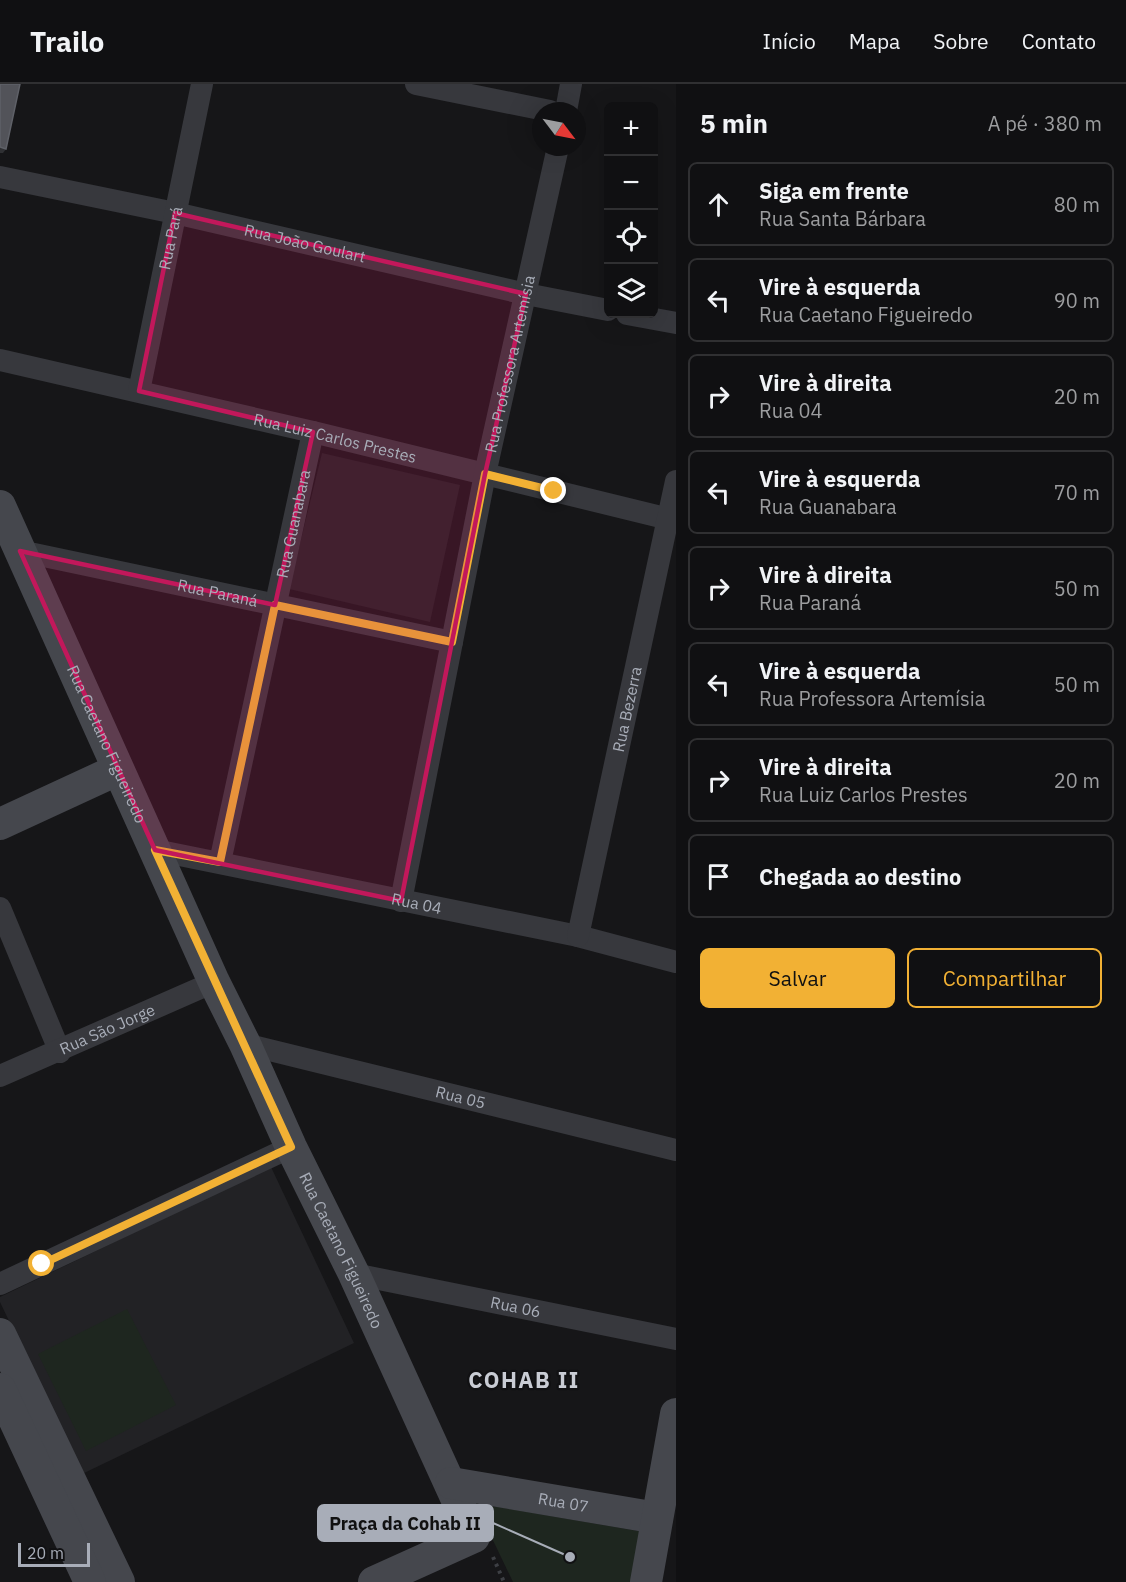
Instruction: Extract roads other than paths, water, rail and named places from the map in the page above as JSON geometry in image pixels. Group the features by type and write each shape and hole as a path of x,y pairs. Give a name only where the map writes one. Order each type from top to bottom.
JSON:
{"main road":[{"name":"Rua Caetano Figueiredo","path":"0,506 214,982 245,1044 291,1147 354,1274 474,1538 374,1582"},
{"path":"0,824 117,770"},
{"path":"0,1334 119,1582"},
{"path":"0,1389 90,1582"},
{"path":"646,1582 666,1520 676,1414"},
{"name":"Rua 07","path":"451,1484 666,1520"}],"street":[{"name":"Rua Pará","path":"139,391 202,84"},
{"path":"416,84 532,107"},
{"path":"568,102 571,84"},
{"name":"Rua Professora Artemísia","path":"401,901 485,474 556,156"},
{"name":"Rua João Goulart","path":"0,177 175,213 526,294 604,309"},
{"path":"649,318 676,323"},
{"name":"Rua Luiz Carlos Prestes","path":"0,360 313,432 669,519"},
{"name":"Rua Guanabara","path":"220,862 313,432"},
{"name":"Rua Bezerra","path":"578,936 676,481"},
{"name":"Rua Paraná","path":"20,551 452,642"},
{"name":"Rua 04","path":"155,850 578,936 676,962"},
{"path":"0,908 60,1052"},
{"name":"Rua São Jorge","path":"0,1076 60,1052 214,982"},
{"name":"Rua 05","path":"245,1044 676,1150"},
{"path":"0,1284 291,1147"},
{"name":"Rua 06","path":"354,1274 676,1339"}],"place":[{"name":"Praça da Cohab II","path":"570,1557"}],"district":[{"name":"COHAB II","path":"524,1380"}]}
